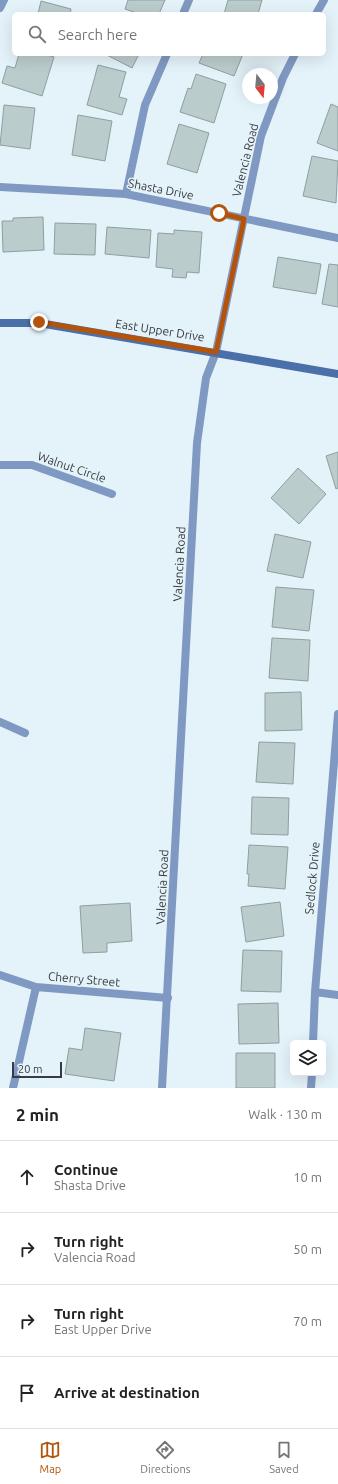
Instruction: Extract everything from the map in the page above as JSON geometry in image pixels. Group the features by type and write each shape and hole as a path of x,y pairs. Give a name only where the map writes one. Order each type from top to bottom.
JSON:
{"main road":[{"name":"East Upper Drive","path":"0,323 39,322 338,374"}],"street":[{"path":"0,8 4,0"},
{"path":"184,12 189,0"},
{"path":"317,12 324,0"},
{"path":"126,194 145,105 166,56"},
{"name":"Valencia Road","path":"162,1088 197,443 206,378 216,352 262,136 283,78 294,56"},
{"name":"Shasta Drive","path":"0,187 126,194 338,238"},
{"name":"Walnut Circle","path":"0,465 32,465 112,494"},
{"name":"Sedlock Drive","path":"313,1040 315,992 336,757 338,714"},
{"path":"0,722 25,733"},
{"name":"Cherry Street","path":"0,975 36,987 168,998"},
{"path":"13,1088 36,987"},
{"path":"315,992 338,995"},
{"path":"311,1088 312,1076"}],"building":[{"path":"128,0 165,0 160,12 133,12 125,9"},
{"path":"228,0 262,0 259,12 225,12"},
{"path":"41,1 71,9 70,12 38,12"},
{"path":"18,56 54,57 42,96 2,83 7,66 15,68"},
{"path":"109,56 138,56 132,68"},
{"path":"202,56 242,56 234,76 199,63"},
{"path":"98,65 126,72 119,97 127,99 122,115 87,105"},
{"path":"196,74 226,84 214,123 180,112 188,88 191,89"},
{"path":"331,104 338,107 338,151 317,143"},
{"path":"4,105 35,108 30,149 0,145"},
{"path":"78,115 112,121 105,161 72,155"},
{"path":"179,124 209,133 197,173 167,164"},
{"path":"312,156 338,161 336,203 303,196"},
{"path":"43,217 44,250 3,252 2,221 13,221 13,218"},
{"path":"55,223 96,224 95,255 54,254"},
{"path":"107,227 151,230 149,258 105,254"},
{"path":"174,230 202,232 199,273 187,272 186,278 172,277 173,269 156,267 158,233 174,234"},
{"path":"278,257 321,264 316,294 273,287"},
{"path":"329,264 338,265 338,307 322,304"},
{"path":"338,452 338,488 336,489 326,456"},
{"path":"298,468 326,494 299,524 271,498"},
{"path":"275,534 311,542 303,578 267,571"},
{"path":"276,587 314,590 309,631 272,627"},
{"path":"272,638 310,640 308,681 269,678"},
{"path":"301,692 302,730 265,731 265,693"},
{"path":"259,742 295,743 293,784 256,782"},
{"path":"252,797 289,798 288,835 251,834"},
{"path":"249,845 288,847 285,889 248,886 249,874 247,874"},
{"path":"280,902 284,936 246,942 241,907"},
{"path":"130,903 132,941 107,943 107,952 83,953 80,906"},
{"path":"243,950 282,951 281,992 241,991"},
{"path":"278,1003 279,1043 239,1044 238,1004"},
{"path":"85,1028 121,1033 114,1081 65,1074 69,1048 82,1050"},
{"path":"236,1053 275,1053 275,1088 236,1088"}],"route":[{"path":"39,322 216,352 244,219 219,213"}]}
